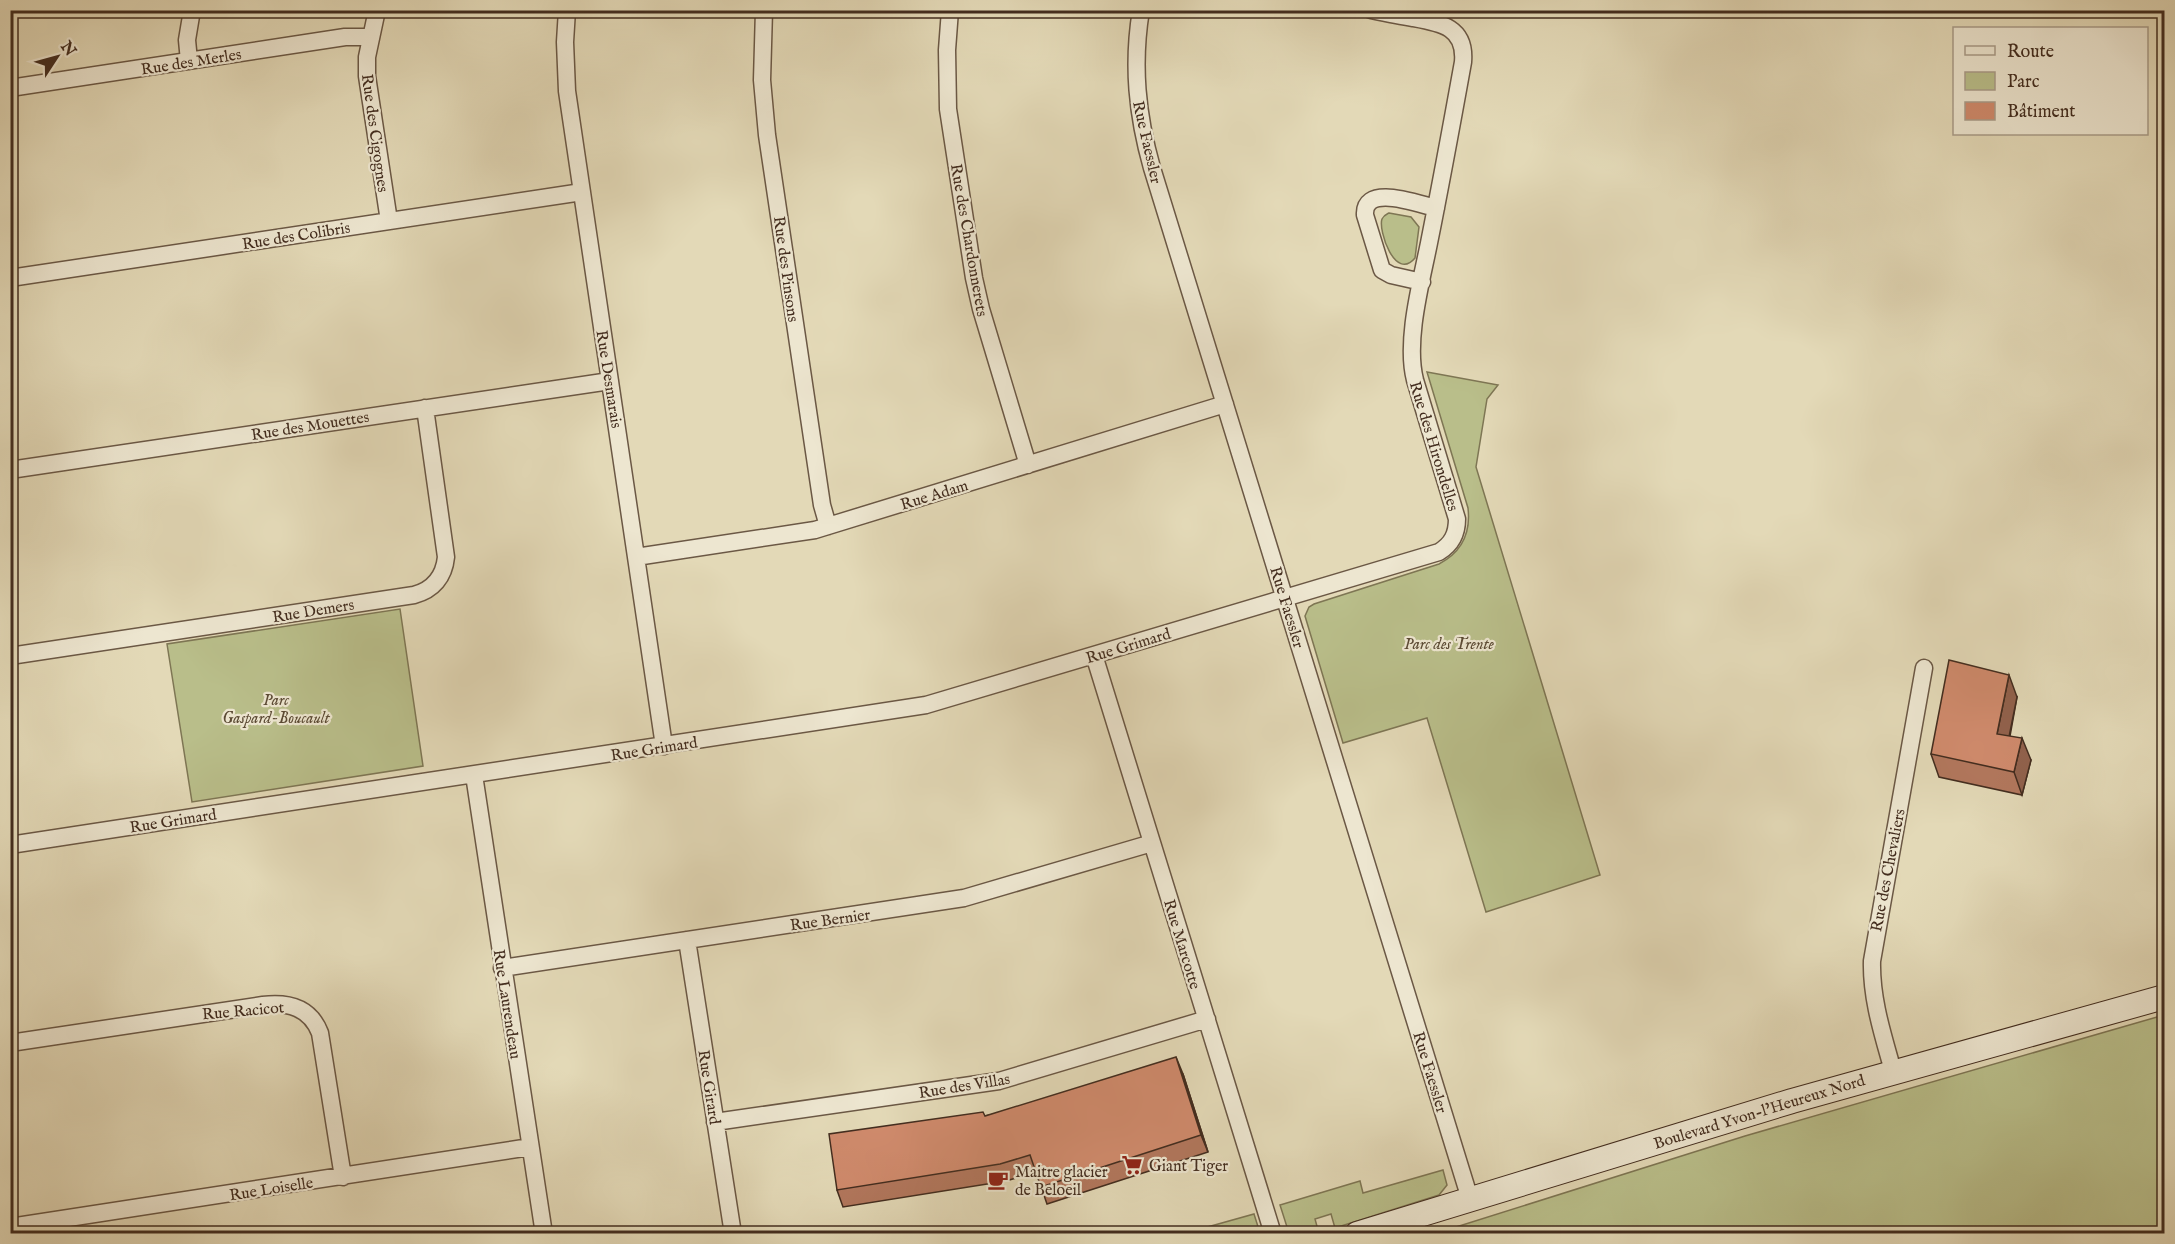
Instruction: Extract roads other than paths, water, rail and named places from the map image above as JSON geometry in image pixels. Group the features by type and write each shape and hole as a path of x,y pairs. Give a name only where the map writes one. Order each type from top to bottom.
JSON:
{"street":[{"path":"189,61 187,40 192,10"},
{"name":"Rue des Cigognes","path":"377,10 367,57 367,76 389,221"},
{"name":"Rue Desmarais","path":"567,10 566,76 664,746"},
{"name":"Rue des Pinsons","path":"764,10 762,80 766,126 822,505 828,526"},
{"name":"Rue des Chardonnerets","path":"950,10 946,50 946,89 972,268 981,309 1028,465"},
{"name":"Rue Faessler","path":"1141,10 1135,68 1141,126 1158,190 1470,1199"},
{"name":"Rue des Hirondelles","path":"1285,598 1434,554 1444,549 1454,536 1457,525 1412,364 1412,340 1463,62 1462,44 1456,34 1441,24 1371,10"},
{"name":"Rue des Merles","path":"10,88 345,37 371,37"},
{"name":"Rue des Colibris","path":"10,278 582,192"},
{"path":"1422,282 1391,275 1382,270 1365,215 1365,208 1369,201 1379,196 1436,208"},
{"name":"Rue des Mouettes","path":"10,470 610,381"},
{"name":"Rue Adam","path":"636,557 792,534 828,526 1225,404"},
{"name":"Rue Demers","path":"10,656 402,597 425,591 435,584 442,574 446,557 425,408"},
{"name":"Rue Grimard","path":"10,845 926,705 1285,598"},
{"name":"Rue Marcotte","path":"1094,655 1273,1233"},
{"name":"Rue des Chevaliers","path":"1893,1071 1876,1005 1872,983 1872,961 1924,668"},
{"name":"Rue Laurendeau","path":"474,775 544,1233"},
{"name":"Rue Bernier","path":"502,968 964,898 1152,843"},
{"name":"Rue Girard","path":"687,940 733,1233"},
{"name":"Boulevard Yvon-l'Heureux Nord","path":"1357,1233 1893,1071 2164,997"},
{"name":"Rue Racicot","path":"10,1042 263,1005 293,1006 310,1016 320,1033 343,1177"},
{"name":"Rue des Villas","path":"715,1122 999,1080 1207,1019"},
{"name":"Rue Loiselle","path":"10,1227 530,1147"}],"place":[{"name":"Giant Tiger","path":"1132,1165"},
{"name":"Maitre glacier de Beloeil","path":"998,1180"}],"park label":[{"name":"Parc des Trente","path":"1449,643"},
{"name":"Parc Gaspard-Boucault","path":"276,708"}]}
